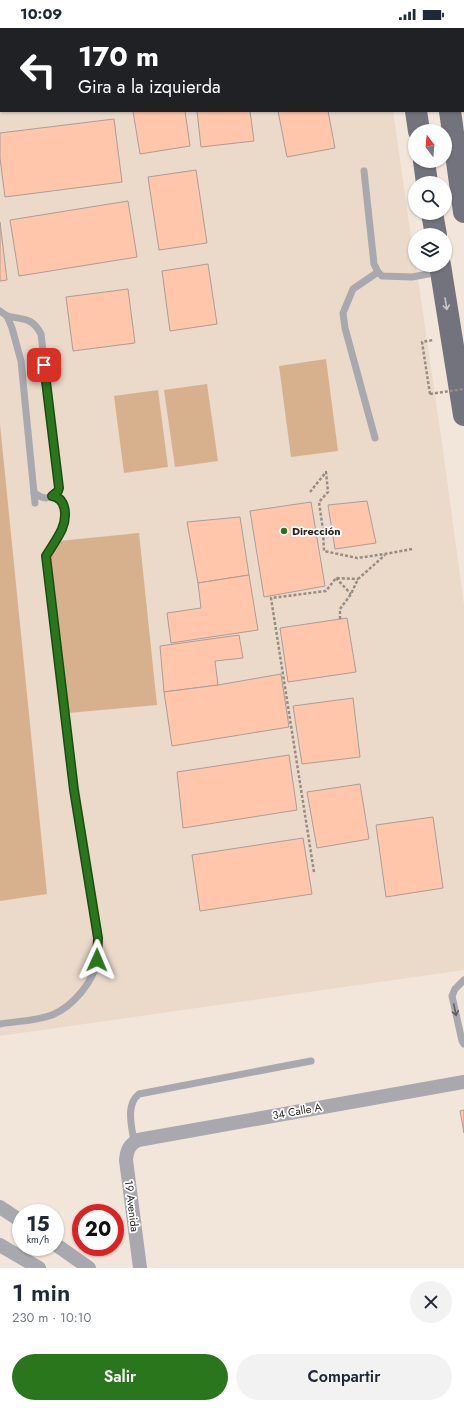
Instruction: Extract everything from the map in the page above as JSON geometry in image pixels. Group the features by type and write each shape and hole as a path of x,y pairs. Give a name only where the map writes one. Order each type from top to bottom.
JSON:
{"main road":[{"path":"416,112 418,124"},
{"path":"450,112 463,198"},
{"path":"442,272 464,415"}],"street":[{"name":"34 Calle A","path":"132,1143 145,1138 464,1082"},
{"name":"19 Avenida","path":"132,1143 127,1152 126,1160 140,1268"},
{"path":"0,1207 12,1215"},
{"path":"0,1245 39,1268"},
{"path":"64,1250 89,1268"}],"lane":[{"path":"364,171 374,264 378,272 382,276 412,277 428,272"},
{"path":"375,438 345,328 343,313 353,289 378,272"},
{"path":"0,311 6,316 12,328 21,361 35,502"},
{"path":"6,316 30,321 36,325 40,334 59,488 58,491 52,496 46,498 34,493"},
{"path":"0,1024 44,1017 54,1014 64,1008 83,991 91,978 97,960 98,938 74,790 46,556 62,529 64,515 64,508 61,500 52,496"},
{"path":"464,980 455,989 452,996 462,1041 464,1044"},
{"path":"132,1143 131,1108 135,1097 139,1094 311,1061"}],"path":[{"path":"422,342 430,394 464,389"},
{"path":"310,492 326,472 328,492 319,502 324,551 357,558 412,549"},
{"path":"340,619 340,609 351,594 358,579 385,554"},
{"path":"336,578 358,579"},
{"path":"336,578 351,594"},
{"path":"314,872 271,598 326,591 336,578"}],"shaded area":[{"path":"0,112 393,112 410,228 408,228 408,272 417,272 464,605 464,970 0,1036"},
{"path":"326,359 338,451 291,457 279,366"},
{"path":"207,384 218,461 175,467 164,390"},
{"path":"158,390 168,467 124,473 114,396"},
{"path":"0,424 47,894 0,901"},
{"path":"139,533 157,705 68,713 49,542"}],"building":[{"path":"133,112 185,112 190,146 140,154"},
{"path":"197,112 250,112 254,141 201,147"},
{"path":"278,112 328,112 335,148 287,157"},
{"path":"114,119 122,182 5,197 0,158 0,133"},
{"path":"196,170 207,243 159,250 148,177"},
{"path":"128,201 137,257 19,276 10,220"},
{"path":"0,222 7,280 0,281"},
{"path":"208,264 217,324 170,331 162,271"},
{"path":"128,289 135,343 73,351 66,297"},
{"path":"367,501 376,543 335,549 328,505"},
{"name":"Dirección","path":"311,502 325,586 264,597 250,511"},
{"path":"240,517 249,575 198,583 187,522"},
{"path":"249,575 258,630 171,643 167,613 201,608 198,583"},
{"path":"347,618 356,672 288,682 280,628"},
{"path":"239,635 243,658 215,661 218,685 164,692 160,646"},
{"path":"281,674 289,727 172,746 164,692 218,685"},
{"path":"353,698 360,757 302,764 293,706"},
{"path":"289,755 297,810 183,828 177,772"},
{"path":"360,784 369,839 317,848 307,792"},
{"path":"433,817 443,888 386,897 376,825"},
{"path":"303,838 312,894 200,911 192,855"},
{"path":"464,1110 464,1133 460,1111"}],"place":[{"name":"Dirección","path":"284,531"}],"route":[{"path":"44,365 59,488 58,491 52,496 61,500 64,508 62,529 46,556 74,790 98,938 97,960"}]}
